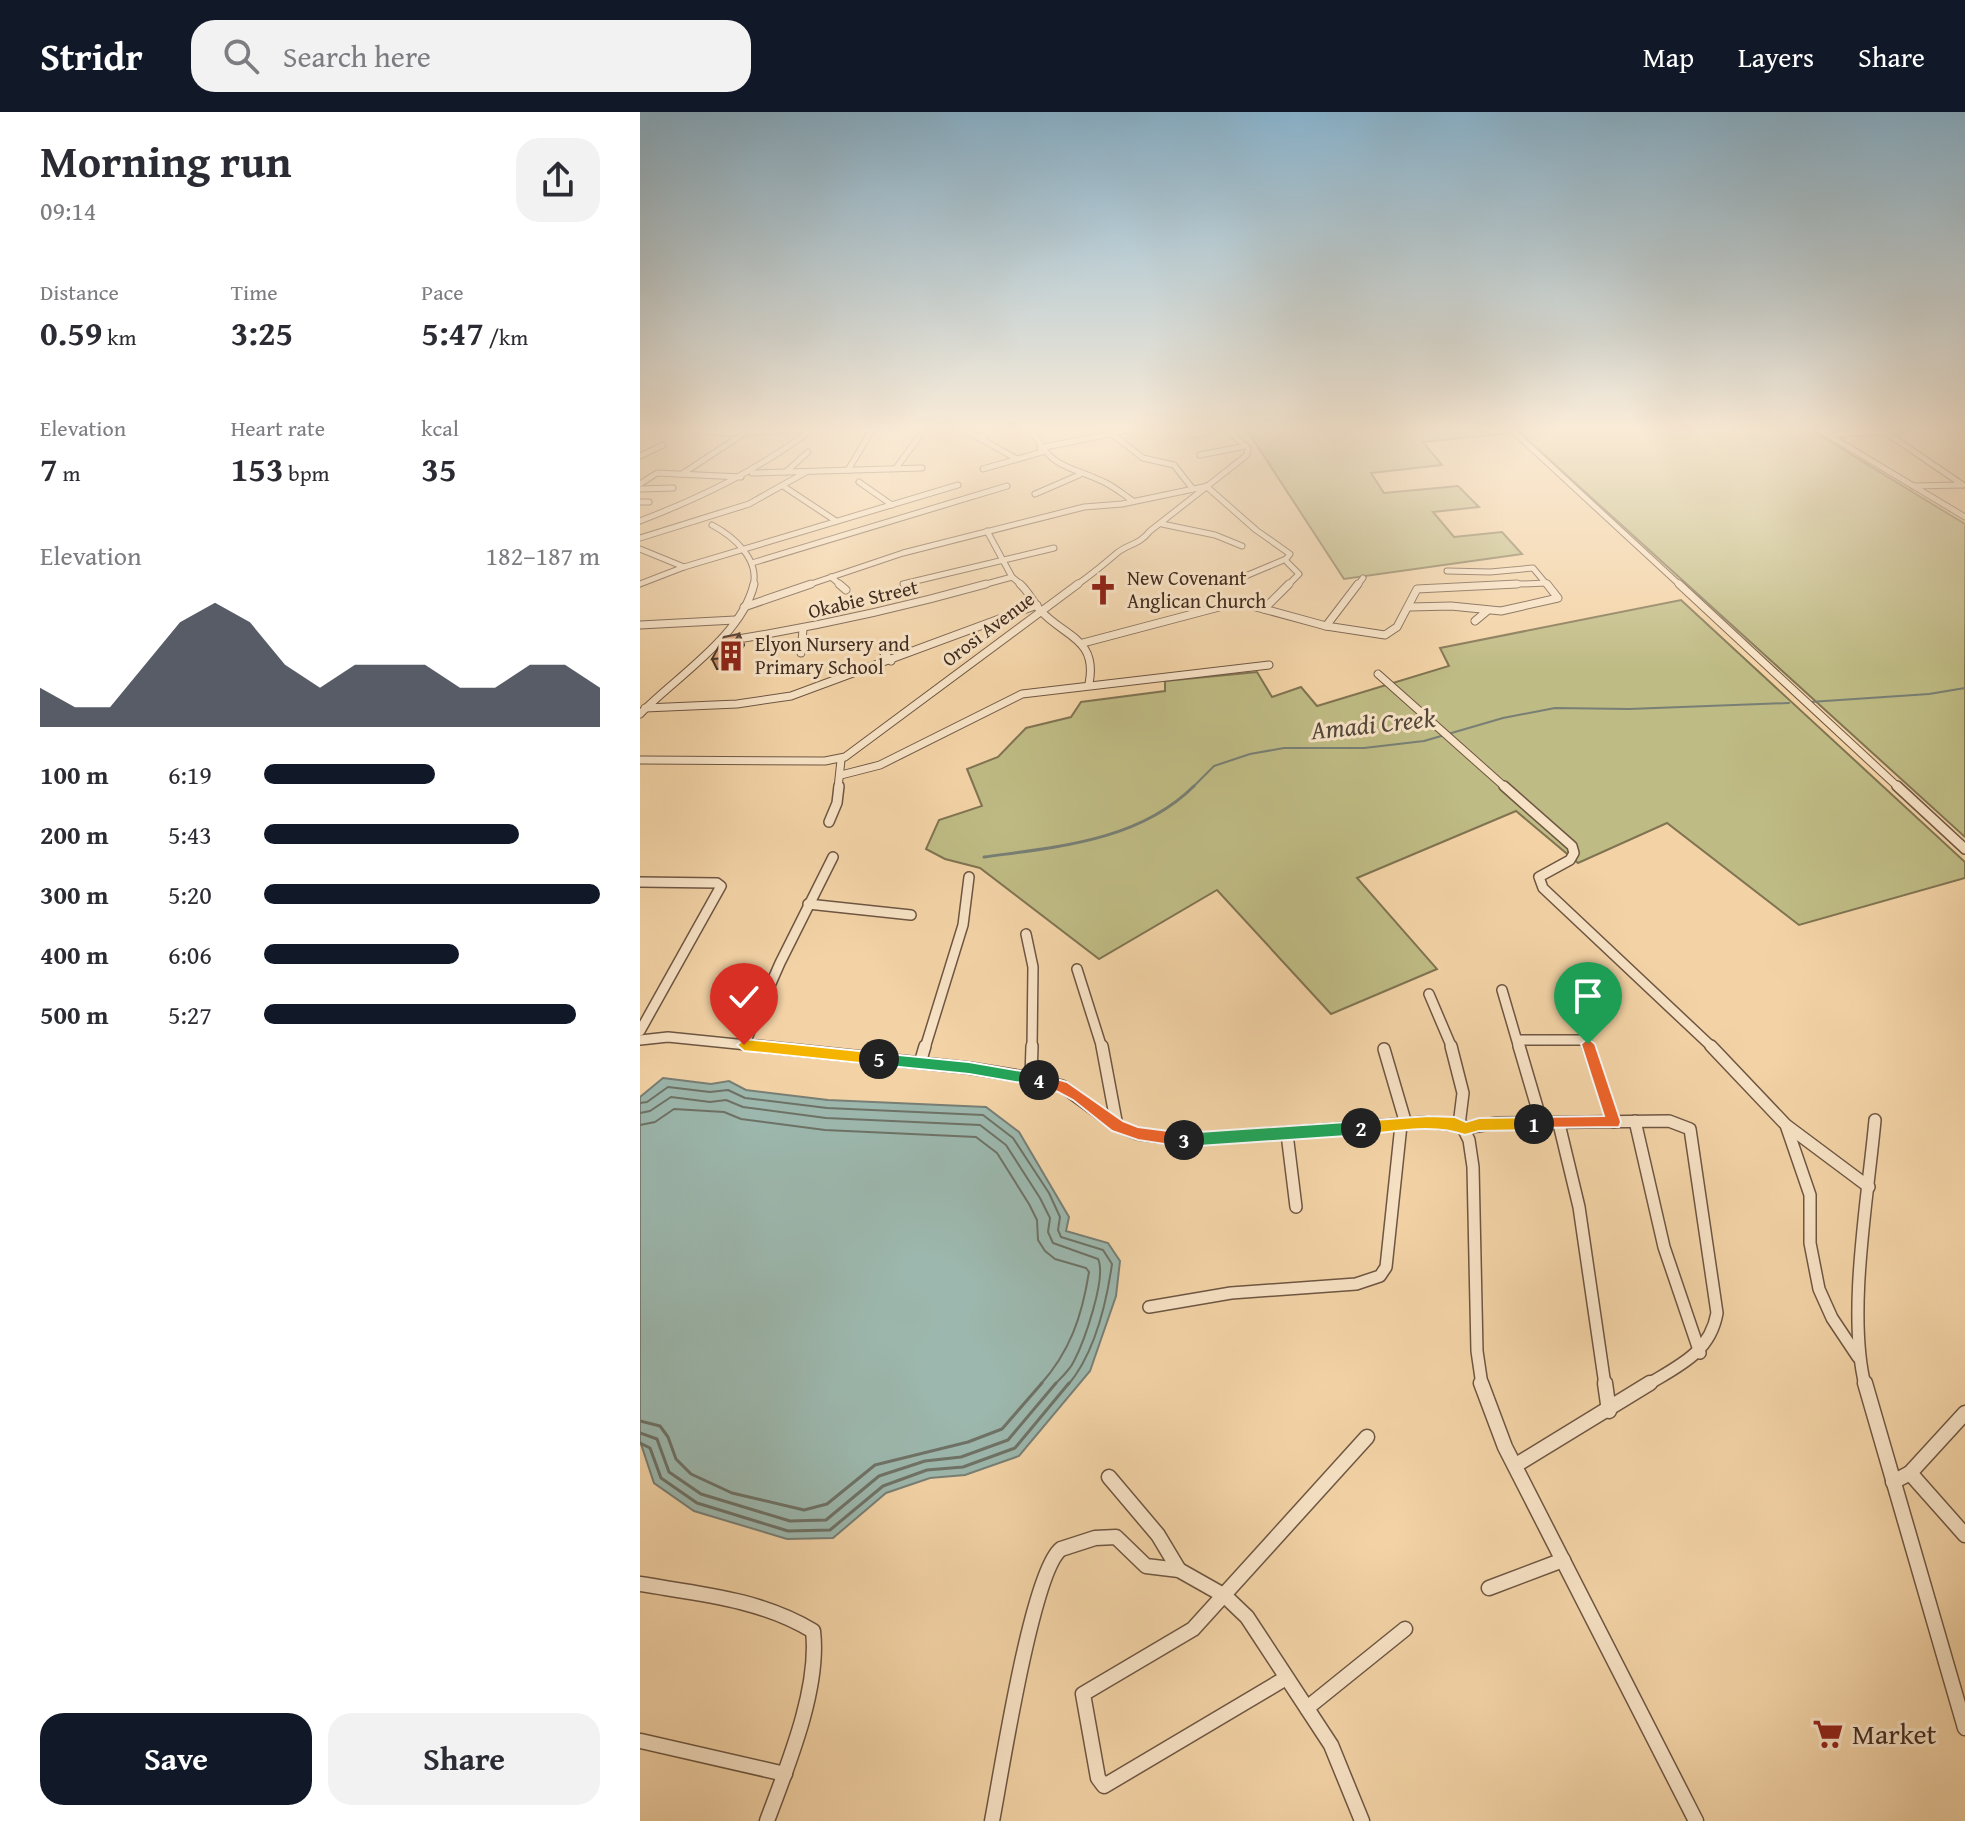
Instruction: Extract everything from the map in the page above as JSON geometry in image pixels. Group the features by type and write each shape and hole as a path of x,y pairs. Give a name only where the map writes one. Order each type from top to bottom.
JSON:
{"street":[{"path":"640,521 670,510"},
{"path":"640,538 731,510"},
{"path":"819,510 836,521"},
{"path":"640,584 684,567 875,510"},
{"path":"752,563 930,510"},
{"path":"744,607 903,553 1078,510"},
{"name":"Orosi Avenue","path":"841,760 1039,607 1109,563 1119,551 1138,545 1178,510"},
{"path":"1233,510 1290,554 1286,559 1236,580"},
{"path":"1597,510 1965,849"},
{"path":"1162,524 1215,535 1242,546"},
{"path":"642,711 719,642 744,607 755,580 752,563 734,537 712,525"},
{"path":"987,531 1012,577 1030,593 1039,607 1083,643 1092,669 1089,684"},
{"path":"903,584 1054,548"},
{"path":"640,549 684,567"},
{"path":"1264,609 1299,574 1287,562"},
{"path":"1410,607 1451,606 1487,611 1515,609 1558,598 1533,568 1490,572 1447,571"},
{"path":"1490,572 1490,588"},
{"path":"831,577 846,590"},
{"name":"Okabie Street","path":"719,642 803,629 918,604 1012,577"},
{"path":"1326,626 1363,578"},
{"path":"1083,643 1225,604 1245,603 1326,626 1385,635 1397,627 1417,589 1547,583"},
{"path":"642,711 780,699 891,661 984,622 1039,607"},
{"path":"1475,621 1487,611"},
{"path":"640,625 735,620"},
{"path":"801,653 803,629"},
{"path":"881,649 891,661"},
{"path":"841,775 880,765 1011,698 1089,684 1269,665"},
{"path":"1378,674 1572,846 1574,853 1570,860 1539,877 1543,888 1683,1017 1786,1125 1869,1187"},
{"path":"640,760 841,760 837,803 829,822"},
{"path":"744,1045 808,904 833,857"},
{"path":"920,1063 963,925 969,877"},
{"path":"640,882 717,883 721,886 640,1031"},
{"path":"808,904 911,915"},
{"path":"1026,934 1033,967 1031,1078"},
{"path":"1077,969 1103,1050 1117,1126"},
{"path":"1502,990 1542,1124"},
{"path":"1429,994 1453,1053 1464,1099 1462,1127 1470,1138 1479,1372 1494,1418 1516,1465 1696,1821"},
{"path":"640,1040 668,1037 920,1063 1031,1078 1062,1086 1117,1126 1138,1134 1184,1140 1403,1124 1462,1127 1677,1122 1690,1129 1719,1313 1716,1327 1700,1353 1516,1465"},
{"path":"1518,1040 1586,1040 1614,1122"},
{"path":"1149,1307 1231,1293 1356,1284 1380,1276 1386,1267 1403,1124 1384,1049"},
{"path":"1875,1120 1858,1357 1879,1441 1964,1725"},
{"path":"1635,1121 1664,1247 1700,1353"},
{"path":"1559,1124 1579,1207 1609,1411"},
{"path":"1786,1125 1812,1205 1810,1244 1821,1292 1834,1324 1858,1357"},
{"path":"1287,1134 1296,1207"},
{"path":"1893,1482 1910,1473 1965,1413"},
{"path":"1286,1678 1104,1786 1098,1778 1083,1694 1193,1629 1367,1437"},
{"path":"1910,1473 1965,1535"},
{"path":"1109,1477 1158,1535 1179,1570"},
{"path":"992,1821 1043,1585 1056,1553 1087,1541 1115,1537 1146,1566 1179,1570 1225,1596 1247,1617 1331,1745 1362,1821"},
{"path":"1489,1588 1563,1560"},
{"path":"640,1584 694,1595 735,1599 803,1624 813,1631 816,1650 785,1774 767,1821"},
{"path":"1307,1708 1405,1629"},
{"path":"641,1741 785,1774"}],"shaded area":[{"path":"1299,510 1454,510 1433,512 1454,537 1502,532 1522,554 1344,579"},
{"path":"1605,510 1942,510 1965,524 1965,837"},
{"path":"1681,600 1965,862 1965,878 1799,925 1667,823 1578,863 1516,811 1357,878 1437,969 1331,1014 1217,890 1099,959 980,868 945,859 926,849 939,820 982,806 967,769 998,757 1026,728 1071,717 1081,702 1165,691 1165,681 1257,672 1272,697 1301,687 1317,706 1449,666 1440,648"}],"water":[{"path":"663,1078 711,1084 729,1081 746,1090 828,1100 986,1107 1019,1132 1069,1217 1066,1231 1108,1243 1120,1261 1116,1296 1090,1371 1019,1456 965,1475 930,1478 886,1493 833,1538 787,1539 694,1511 654,1483 640,1441 640,1097"}],"building":[{"path":"739,634 725,658 712,659 724,637"}],"waterway":[{"name":"Amadi Creek","path":"1810,702 1929,694 1965,688"},
{"name":"Amadi Creek","path":"1194,786 1214,766 1250,754 1284,748 1364,748 1424,741 1503,718 1555,708 1629,709 1789,703"},
{"name":"Amadi Creek","path":"984,857 1068,845 1123,830 1148,819 1194,786"}],"place":[{"name":"New Covenant Anglican Church","path":"1103,590"},
{"name":"Elyon Nursery and Primary School","path":"731,656"},
{"name":"Market","path":"1828,1734"}],"route":[{"path":"744,1045 969,1068 1031,1078 1062,1086 1117,1126 1138,1134 1184,1140 1218,1140 1428,1122 1455,1123 1465,1128 1497,1123 1614,1122 1588,1044"}]}
